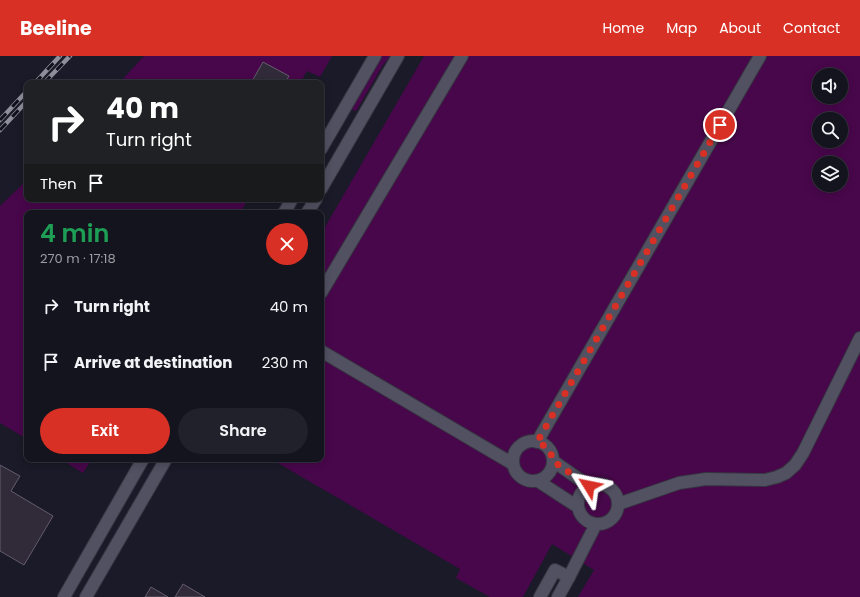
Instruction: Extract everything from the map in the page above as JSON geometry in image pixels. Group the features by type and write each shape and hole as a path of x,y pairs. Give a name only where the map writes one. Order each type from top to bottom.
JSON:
{"street":[{"path":"324,144 375,56"},
{"path":"324,184 398,56"},
{"path":"324,288 462,56"},
{"path":"537,442 760,56"},
{"path":"618,504 679,483 706,479 765,480 786,473 795,465 803,453 860,338"},
{"path":"324,353 513,464"},
{"path":"537,442 548,448 552,454 553,461 549,473 538,481 525,480 519,476 513,464 515,452 519,447 525,443 537,442"},
{"path":"553,461 589,486"},
{"path":"64,597 141,462"},
{"path":"86,597 164,462"},
{"path":"538,481 578,507"},
{"path":"595,484 608,487 616,497 618,504 614,516 609,521 603,524 596,524 589,523 584,519 578,507 578,501 580,495 589,486 595,484"},
{"path":"558,597 596,524"},
{"path":"540,597 555,570 569,577"}],"shaded area":[{"path":"144,56 332,56 320,77 307,71 302,80 122,80"},
{"path":"380,56 391,56 383,65 357,110 354,111 352,109 353,104"},
{"path":"424,56 860,56 860,597 578,597 594,570 552,544 523,597 490,597 456,578 460,569 276,462 324,462 324,229"},
{"path":"24,183 24,202 246,202 242,210 24,210 24,437 0,423 0,206"},
{"path":"65,462 90,462 83,473"}],"building":[{"path":"263,62 289,76 287,80 253,80"},
{"path":"0,465 20,476 11,491 53,516 24,565 0,551"},
{"path":"183,584 205,597 175,597"},
{"path":"151,587 168,597 145,597"}],"railway":[{"path":"38,80 60,56"},
{"path":"47,80 70,56"},
{"path":"0,120 24,94"},
{"path":"0,130 24,104"}],"route":[{"path":"589,486 553,461 552,454 548,448 537,442 720,125"}]}
